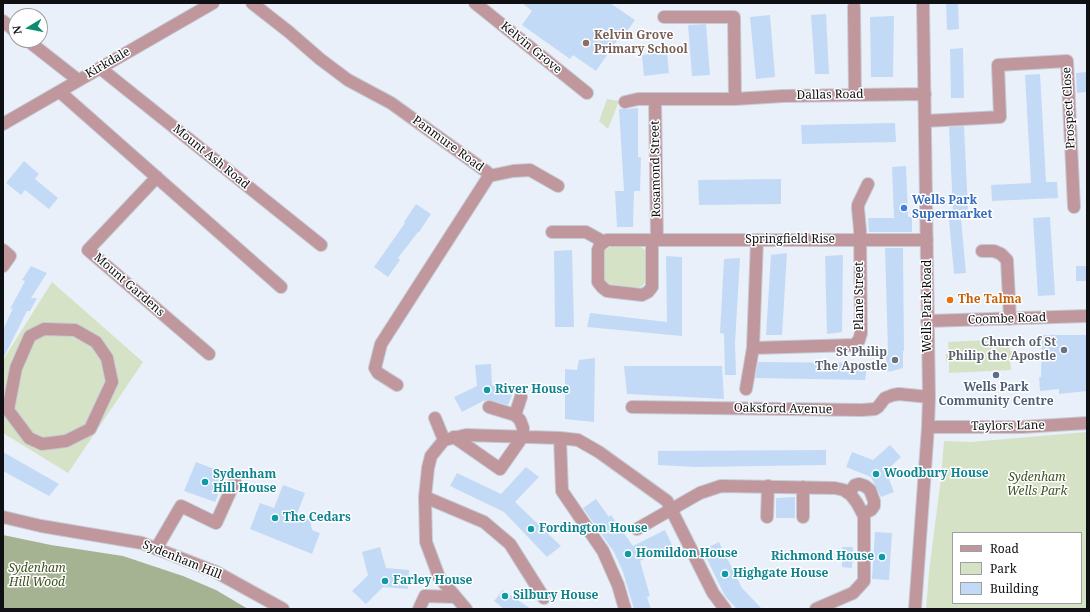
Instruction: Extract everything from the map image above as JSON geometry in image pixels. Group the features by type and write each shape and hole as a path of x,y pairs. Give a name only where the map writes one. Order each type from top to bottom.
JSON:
{"street":[{"name":"Kirkdale","path":"3,124 214,3"},
{"name":"Panmure Road","path":"252,3 348,80 391,103 487,172 489,176 381,344 375,368 378,373 397,385"},
{"name":"Kelvin Grove","path":"476,3 587,93"},
{"name":"Wells Park Road","path":"915,609 929,397 923,3"},
{"path":"854,7 855,95"},
{"path":"664,17 734,12 735,99"},
{"path":"37,48 78,80"},
{"name":"Prospect Close","path":"925,121 1000,117 998,65 1067,61 1074,207"},
{"name":"Mount Ash Road","path":"100,68 321,246"},
{"path":"60,92 281,286"},
{"name":"Dallas Road","path":"624,102 638,99 735,99 783,96 925,94"},
{"name":"Rosamond Street","path":"604,242 600,245 598,250 598,282 607,291 642,295 648,292 652,287 654,240 655,99"},
{"path":"489,176 513,171 530,170 558,186"},
{"name":"Mount Gardens","path":"157,177 88,250 209,354"},
{"path":"859,240 858,205 868,184"},
{"path":"552,232 586,232 604,242 608,240 654,240"},
{"name":"Springfield Rise","path":"654,240 927,240"},
{"path":"746,388 753,348 756,240"},
{"name":"Plane Street","path":"753,348 849,345 854,344 859,340 861,333 859,240"},
{"path":"3,250 10,256 3,266"},
{"path":"982,251 994,251 1001,254 1007,260 1010,319"},
{"name":"Coombe Road","path":"927,321 1087,316"},
{"path":"44,329 74,330 96,342 107,358 112,382 90,429 66,442 42,444 29,438 6,410 16,368 30,336 44,329"},
{"name":"Oaksford Avenue","path":"632,407 862,410 878,407 886,398 893,395 899,394 929,397"},
{"path":"515,415 521,397"},
{"path":"435,418 449,439 500,469 523,436 523,428 520,420 515,415 489,407"},
{"name":"Taylors Lane","path":"928,428 1022,427 1087,423"},
{"path":"466,609 439,577 426,542 425,497 428,468 432,456 449,439 466,434 560,438 578,440 588,445 667,501 713,593 725,609"},
{"path":"560,438 562,491 603,551 618,585 624,609"},
{"path":"156,549 180,506 216,523 235,481"},
{"path":"849,494 855,485 859,484 870,490 874,500 874,506 871,510 863,514"},
{"path":"637,528 700,493 721,486 835,488 844,490 857,503 863,514 864,581 853,592 816,609"},
{"path":"767,517 768,486"},
{"path":"803,487 803,517"},
{"path":"425,497 484,522 510,544 544,598"},
{"name":"Sydenham Hill","path":"3,517 41,526 142,543 216,572 283,609"},
{"path":"419,609 425,596 455,597"}],"green space":[{"path":"607,99 619,101 608,129 599,121"},
{"path":"613,246 641,247 646,251 646,278 645,283 642,286 638,288 610,284 606,282 604,278 603,255 605,250"},
{"path":"52,282 143,362 68,473 3,433 3,360"},
{"path":"1010,339 1010,351 1013,351 1013,358 1010,358 1011,370 949,373 949,362 946,361 946,354 949,354 948,342"},
{"name":"Sydenham Wells Park","path":"1087,432 1087,609 926,609 944,441 971,442"},
{"name":"Sydenham Hill Wood","path":"3,535 51,545 123,556 183,576 216,590 248,609 3,609"}],"building":[{"name":"Kelvin Grove Primary School","path":"522,3 610,3 635,20 620,41 618,39 596,71 573,55 570,59 522,25 532,11"},
{"path":"946,3 958,3 959,29 947,30"},
{"path":"826,14 829,74 815,74 811,15"},
{"path":"770,15 775,77 756,79 750,17"},
{"path":"894,16 893,77 871,77 870,17"},
{"path":"706,24 710,75 692,76 688,25"},
{"path":"963,48 964,98 951,98 950,49"},
{"path":"667,52 669,73 644,76 642,55"},
{"path":"1087,72 1087,92 1077,93 1076,73"},
{"path":"1040,74 1046,182 1057,182 1058,198 992,201 991,185 1031,183 1025,75"},
{"path":"638,108 638,157 641,157 640,191 634,191 633,227 617,227 615,191 624,191 619,109"},
{"path":"895,123 896,142 802,144 801,125"},
{"path":"964,126 968,210 953,211 949,127"},
{"path":"24,161 39,174 35,179 58,198 49,209 25,190 21,195 6,183"},
{"path":"906,166 908,217 912,217 912,232 869,232 868,218 894,218 892,167"},
{"path":"781,179 781,204 699,205 698,180"},
{"path":"416,204 431,214 419,232 398,258 400,260 388,277 374,267 405,223 404,222"},
{"path":"1050,217 1055,295 1038,296 1033,218"},
{"path":"961,219 966,273 954,274 949,220"},
{"path":"885,248 903,248 903,368 889,372 886,371 886,352 888,352"},
{"path":"572,250 574,327 555,327 554,251"},
{"path":"787,253 782,335 766,335 771,255"},
{"path":"843,255 842,332 827,334 825,256"},
{"path":"666,256 682,257 682,336 587,327 590,313 667,322"},
{"path":"740,258 735,343 736,375 725,375 724,334 720,333 724,259"},
{"path":"31,266 47,273 31,298 37,298 30,311 27,311 3,359 3,330 13,308 10,309 25,281 22,280"},
{"path":"1076,266 1087,266 1087,281 1076,281"},
{"path":"1042,335 1087,335 1087,391 1059,394 1059,389 1040,391 1039,377 1041,377"},
{"path":"595,358 594,422 565,419 565,369 577,370 579,360"},
{"path":"758,362 868,363 865,380 755,378"},
{"name":"River House","path":"491,364 492,385 513,393 508,405 488,400 462,412 454,397 477,386 475,365"},
{"path":"624,366 722,366 724,399 627,394"},
{"name":"Woodbury House","path":"890,445 901,457 886,471 894,492 881,497 871,477 846,467 852,452 873,460"},
{"path":"826,450 826,465 696,467 658,465 658,451"},
{"path":"3,452 59,484 49,496 3,471"},
{"name":"Sydenham Hill House","path":"196,462 227,474 215,502 184,491"},
{"name":"Fordington House","path":"526,467 539,477 515,502 561,546 547,557 504,512 450,486 457,473 501,494"},
{"name":"The Cedars","path":"283,485 305,493 297,514 310,520 312,530 320,533 312,554 250,529 260,503 274,508"},
{"path":"795,497 795,518 776,518 776,498"},
{"name":"Homildon House","path":"596,499 609,517 611,515 633,546 665,530 672,545 640,561 650,596 647,597 651,609 634,609 623,572 614,552 583,508"},
{"name":"Richmond House","path":"875,532 892,533 889,580 872,579"},
{"name":"Highgate House","path":"719,542 742,588 762,609 737,609 725,596 707,559 706,560 701,551"},
{"name":"Farley House","path":"380,547 386,568 409,570 408,589 383,587 366,604 352,591 368,575 362,552"},
{"path":"842,547 853,547 852,568 842,567"},
{"name":"Silbury House","path":"503,590 531,609 504,609 494,601"}],"place":[{"name":"Kelvin Grove Primary School","path":"586,43"},
{"name":"Wells Park Supermarket","path":"904,208"},
{"name":"The Talma","path":"950,300"},
{"name":"Church of St Philip the Apostle","path":"1064,350"},
{"name":"St Philip The Apostle","path":"895,360"},
{"name":"Wells Park Community Centre","path":"996,375"},
{"name":"River House","path":"487,390"},
{"name":"Woodbury House","path":"876,474"},
{"name":"Sydenham Hill House","path":"205,482"},
{"name":"The Cedars","path":"275,518"},
{"name":"Fordington House","path":"531,529"},
{"name":"Homildon House","path":"628,554"},
{"name":"Richmond House","path":"882,557"},
{"name":"Highgate House","path":"725,574"},
{"name":"Farley House","path":"385,581"},
{"name":"Silbury House","path":"505,596"}]}
